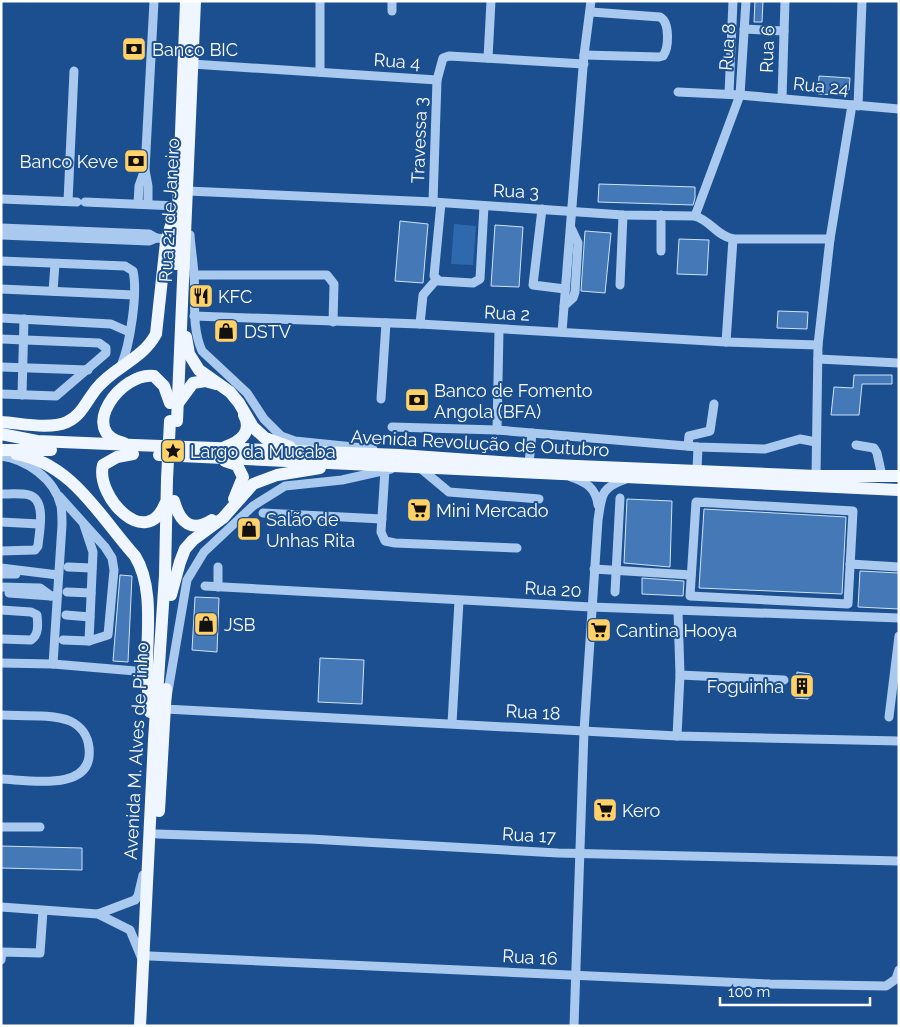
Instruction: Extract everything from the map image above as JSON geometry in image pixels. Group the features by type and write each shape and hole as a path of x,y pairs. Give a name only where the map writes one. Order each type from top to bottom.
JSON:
{"main road":[{"name":"Rua 21 de Janeiro","path":"174,404 182,207 186,1"},
{"name":"Rua 21 de Janeiro","path":"171,479 174,404 186,234 182,207 187,191 195,1"},
{"path":"1,422 47,425 65,423 81,412 97,388 120,368 143,354 156,334 162,238 182,207"},
{"path":"186,234 186,332 187,347 192,361 199,370 230,392 240,402 253,427 265,438 314,453"},
{"path":"134,450 117,442 104,430 104,412 116,394 140,376 154,376 164,386 174,404 188,387 200,380 212,382 229,394 242,412 247,428 244,438 216,453"},
{"name":"Avenida Revolução de Outubro","path":"1,434 36,441 134,450"},
{"path":"1,450 38,460 67,476 143,568 147,601 146,672 154,740"},
{"name":"Avenida Revolução de Outubro","path":"1,450 314,453 400,461 697,470 816,476 899,476"},
{"path":"134,450 103,465 102,480 110,497 125,515 142,523 150,522 156,518 170,501 178,516 189,526 206,524 223,511 237,495 243,477 237,465 216,453"},
{"name":"Avenida Revolução de Outubro","path":"216,453 338,465 400,461 419,467 899,490"},
{"path":"171,596 185,550 194,540 223,518 253,484 277,474 338,465"},
{"name":"Avenida M. Alves de Pinho","path":"147,1026 148,854 171,479"},
{"name":"Avenida M. Alves de Pinho","path":"140,1026 157,834 165,709 171,596 170,501"}],"street":[{"path":"143,204 148,186 145,169 154,1"},
{"path":"320,1 320,72"},
{"path":"392,1 392,11"},
{"path":"488,58 492,1"},
{"path":"562,332 584,60 592,1"},
{"path":"729,94 733,1"},
{"name":"Rua 8","path":"694,216 740,95 746,1"},
{"name":"Rua 6","path":"782,98 785,1"},
{"path":"816,476 818,345 830,239 855,106 862,1"},
{"name":"Rua 4","path":"192,64 437,80 444,58 449,56 584,60 659,57 663,56 668,48 665,23 660,17 591,12"},
{"path":"744,29 784,31"},
{"path":"74,71 76,202"},
{"name":"Travessa 3","path":"436,280 437,80"},
{"name":"Rua 24","path":"678,92 782,98 899,109"},
{"name":"Rua 3","path":"187,191 542,208 623,215 694,216 705,219 722,236 733,239"},
{"path":"1,199 182,207 194,275 194,316 202,351 247,393 264,419 281,436 295,441 361,447 400,461"},
{"path":"420,324 423,295 436,280 473,283 480,279 484,206"},
{"path":"542,208 533,286 565,290"},
{"path":"620,285 623,215"},
{"path":"660,251 661,215"},
{"path":"1,228 149,234 162,238"},
{"path":"564,306 573,298 575,292 578,243 571,228"},
{"path":"1,235 148,241 162,238"},
{"path":"726,342 733,239 830,239"},
{"path":"1,261 124,266 133,271 135,280 134,295 127,349 120,368"},
{"path":"53,291 55,264"},
{"path":"194,275 327,275 334,284 333,322"},
{"path":"1,289 134,295"},
{"name":"Rua 2","path":"194,316 420,324 726,342 818,345"},
{"path":"1,318 111,324 129,332"},
{"path":"22,396 24,319"},
{"path":"381,399 386,324"},
{"path":"497,430 499,330"},
{"path":"1,340 103,344 106,354 56,396 1,394"},
{"path":"818,359 899,362"},
{"path":"1,367 88,370"},
{"path":"688,446 689,436 710,431 714,404"},
{"path":"392,427 497,430 698,447 765,449 800,440 816,442"},
{"path":"529,464 532,433"},
{"path":"856,446 874,448 878,453 882,476"},
{"path":"697,470 698,447"},
{"path":"1,456 14,458 28,464 82,520 112,558 114,570 110,632 104,638 89,641 64,640"},
{"path":"165,709 187,580 204,552 253,506 285,486 342,480 386,470 400,461"},
{"path":"419,467 449,492 540,499"},
{"path":"386,470 381,537 389,542 517,548"},
{"path":"562,474 583,481 590,487 597,498 598,520"},
{"path":"574,1026 582,854 584,731 598,520 604,491 614,484 636,476"},
{"path":"53,664 54,596 58,575 62,525 60,505 54,490"},
{"path":"1,494 29,495 34,498 40,508 38,546 35,550 1,551"},
{"path":"614,592 620,498"},
{"path":"696,502 853,511 850,564 848,604 690,596 696,502"},
{"path":"263,513 382,519"},
{"path":"82,520 93,552 89,641"},
{"path":"1,522 39,524"},
{"path":"850,564 899,567"},
{"path":"68,567 92,568"},
{"path":"218,567 218,587"},
{"path":"1,568 58,575"},
{"path":"594,570 691,576"},
{"path":"1,574 44,573"},
{"name":"Rua 20","path":"205,586 591,607 899,618"},
{"path":"1,587 40,588 54,596"},
{"path":"1,592 54,596"},
{"path":"67,592 91,593"},
{"path":"452,724 459,600"},
{"path":"1,610 32,612 37,615 38,619 37,633 31,640 1,639"},
{"path":"677,736 680,675 678,611"},
{"path":"66,615 90,617"},
{"path":"889,717 899,636"},
{"path":"1,663 53,664 146,672"},
{"path":"680,675 784,680"},
{"name":"Rua 18","path":"165,709 677,736 899,741"},
{"path":"1,715 68,720 84,732 90,751 82,770 74,777 64,781 1,779"},
{"path":"1,827 40,827"},
{"name":"Rua 17","path":"157,834 310,839 582,854 899,861"},
{"path":"98,914 135,900 138,896 148,854"},
{"path":"1,907 98,914 130,930 147,959"},
{"path":"1,960 2,952 40,953 42,911"},
{"name":"Rua 16","path":"147,959 886,986 898,977"}],"shaded area":[{"path":"454,224 476,226 473,265 451,264"}],"building":[{"path":"755,1 763,1 762,22 754,22"},
{"path":"819,76 850,78 849,90 843,89 843,95 818,94"},
{"path":"599,184 695,187 695,198 693,205 598,202"},
{"path":"400,221 428,224 423,283 395,281"},
{"path":"495,225 523,227 519,287 491,286"},
{"path":"585,231 611,233 605,293 581,291"},
{"path":"679,239 709,240 707,275 677,274"},
{"path":"778,311 808,312 807,329 777,328"},
{"path":"854,375 892,375 892,384 862,384 859,415 831,415 834,387 853,388"},
{"path":"627,499 672,501 670,567 624,563"},
{"path":"704,509 846,517 842,594 699,588"},
{"path":"860,571 899,573 899,609 858,607"},
{"path":"120,575 132,576 128,662 113,661"},
{"path":"642,578 684,581 683,596 642,594"},
{"name":"JSB","path":"195,597 219,598 217,652 192,650"},
{"path":"320,658 364,660 362,704 318,702"},
{"name":"Foguinha","path":"797,672 810,674 808,699 795,698"},
{"path":"1,846 82,848 82,870 1,868"}],"place":[{"name":"Banco BIC","path":"134,49"},
{"name":"Banco Keve","path":"136,161"},
{"name":"KFC","path":"201,296"},
{"name":"DSTV","path":"226,331"},
{"name":"Banco de Fomento Angola (BFA)","path":"417,400"},
{"name":"Largo da Mucaba","path":"173,451"},
{"name":"Mini Mercado","path":"419,510"},
{"name":"Salão de Unhas Rita","path":"249,529"},
{"name":"JSB","path":"206,624"},
{"name":"Cantina Hooya","path":"599,630"},
{"name":"Foguinha","path":"802,686"},
{"name":"Kero","path":"605,810"}]}
